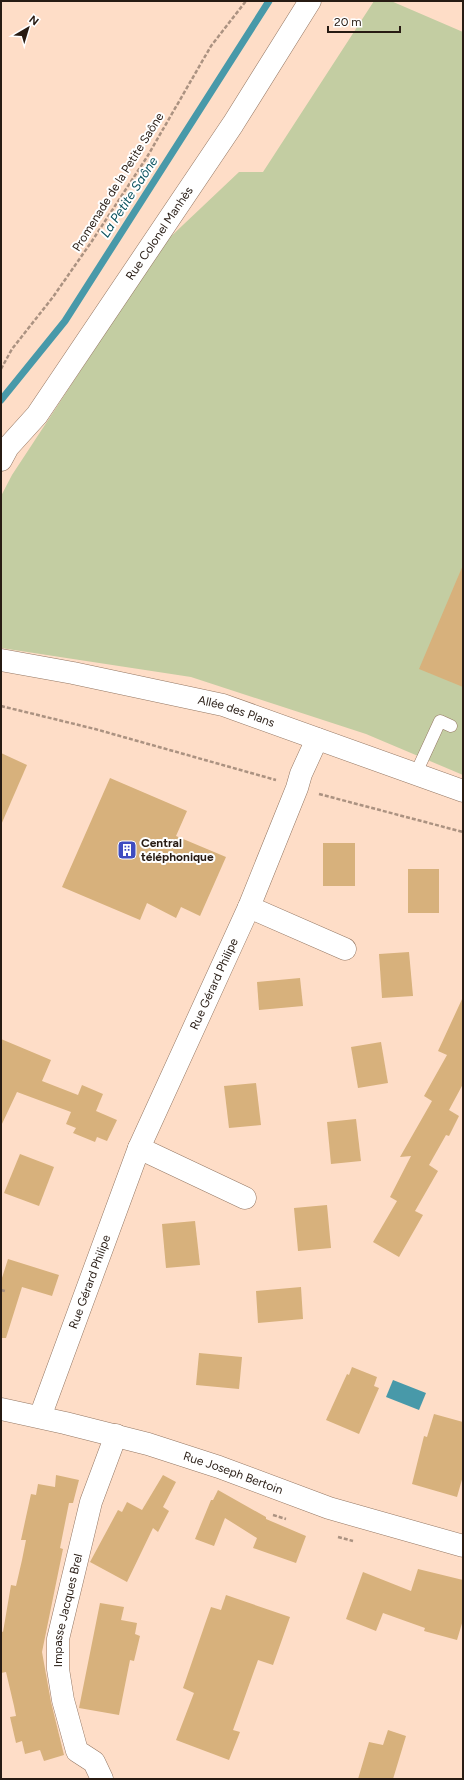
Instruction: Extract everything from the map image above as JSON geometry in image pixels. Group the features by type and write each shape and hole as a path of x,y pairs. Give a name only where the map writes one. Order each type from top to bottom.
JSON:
{"street":[{"name":"Rue Colonel Manhès","path":"1,460 8,447 37,415 233,124 310,1"},
{"name":"Allée des Plans","path":"1,660 73,672 223,706 463,791"},
{"name":"Rue Gérard Philipe","path":"40,1417 139,1148 249,907 297,788 301,774 317,739"},
{"path":"249,907 345,949"},
{"path":"139,1148 245,1198"},
{"name":"Rue Joseph Bertoin","path":"1,1409 116,1436 219,1467 329,1508 463,1546"},
{"name":"Impasse Jacques Brel","path":"102,1779 94,1762 77,1751 63,1700 58,1669 58,1639 91,1502 116,1436"}],"lane":[{"path":"416,774 440,721 451,726"}],"path":[{"name":"Promenade de la Petite Saône","path":"1,370 12,349 53,297 92,241 147,157 212,46 246,1"},
{"path":"1,706 95,729 275,779 297,788 463,832"},
{"path":"1,1290 5,1291"}],"green space":[{"path":"374,1 391,1 463,32 463,775 366,734 191,677 1,648 1,496 12,475 165,242 239,172 263,172"}],"water":[{"path":"393,1380 426,1393 419,1410 386,1397"}],"building":[{"path":"463,565 463,687 419,669"},
{"path":"1,753 27,765 1,825"},
{"name":"Central téléphonique","path":"110,778 187,811 176,836 226,857 200,916 181,907 176,918 147,903 140,920 62,887"},
{"path":"323,843 355,843 355,886 323,886"},
{"path":"408,869 439,869 439,913 408,913"},
{"path":"409,952 413,996 382,998 379,954"},
{"path":"300,978 303,1006 259,1010 257,982"},
{"path":"463,997 463,1084 449,1110 459,1116 449,1136 446,1135 429,1165 438,1171 415,1211 423,1215 399,1257 373,1242 397,1201 390,1197 411,1156 400,1157 432,1101 424,1096 447,1055 438,1051"},
{"path":"1,1039 51,1060 42,1081 78,1095 82,1085 103,1094 96,1111 117,1120 107,1141 97,1137 95,1142 73,1133 76,1128 66,1124 71,1112 17,1092 1,1126"},
{"path":"381,1042 388,1083 358,1088 351,1047"},
{"path":"256,1083 261,1125 229,1128 224,1086"},
{"path":"356,1119 361,1161 331,1164 327,1122"},
{"path":"20,1154 54,1167 39,1206 4,1193"},
{"path":"327,1205 331,1248 298,1251 294,1208"},
{"path":"195,1221 200,1265 166,1268 162,1224"},
{"path":"8,1259 59,1275 52,1296 22,1287 6,1338 1,1338 1,1281"},
{"path":"301,1287 303,1319 258,1323 256,1291"},
{"path":"199,1353 242,1357 239,1389 196,1385"},
{"path":"352,1367 377,1377 374,1386 379,1388 359,1434 326,1420 347,1374 349,1375"},
{"path":"434,1414 463,1422 463,1476 457,1497 412,1484 424,1436 427,1437"},
{"path":"56,1475 79,1480 73,1503 69,1503 60,1548 63,1549 42,1652 51,1702 64,1755 44,1761 40,1750 25,1754 22,1741 16,1743 10,1717 16,1716 14,1706 6,1672 1,1673 1,1631 3,1632 11,1585 16,1586 22,1560 26,1540 21,1540 31,1494 36,1495 38,1484 55,1487"},
{"path":"163,1475 176,1482 163,1507 169,1511 158,1532 153,1528 127,1582 90,1562 118,1510 122,1512 127,1502 142,1510"},
{"path":"218,1490 266,1517 266,1519 306,1536 296,1563 253,1548 257,1538 225,1518 214,1546 195,1539 211,1500 213,1500"},
{"path":"418,1569 463,1580 463,1620 457,1640 424,1631 425,1628 383,1613 376,1631 346,1619 363,1572 411,1591"},
{"path":"226,1595 290,1617 273,1665 258,1660 233,1730 240,1732 229,1760 176,1740 194,1693 183,1688 205,1624 211,1607 221,1610"},
{"path":"100,1603 124,1607 121,1620 137,1623 135,1634 140,1636 134,1661 130,1660 119,1715 79,1708"},
{"path":"388,1730 406,1736 393,1779 358,1779 369,1742 383,1745"}],"waterway":[{"name":"La Petite Saône","path":"1,400 65,321 269,1"}],"place":[{"name":"Central téléphonique","path":"127,850"}]}
